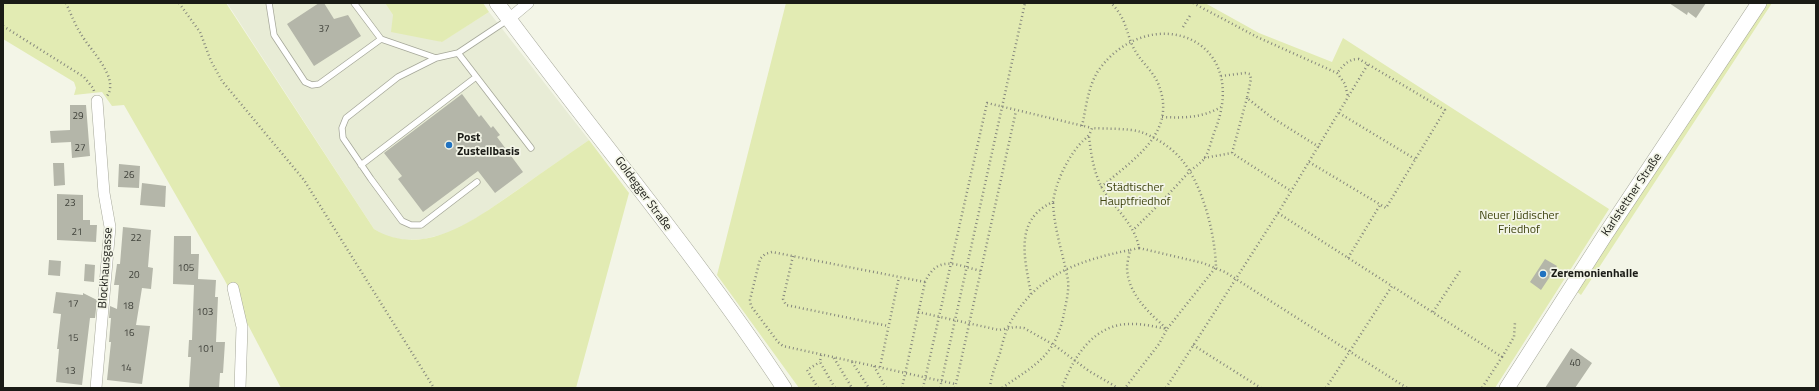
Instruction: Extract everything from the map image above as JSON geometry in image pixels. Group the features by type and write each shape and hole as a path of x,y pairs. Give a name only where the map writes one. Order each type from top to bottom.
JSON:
{"street":[{"name":"Goldegger Straße","path":"497,3 620,161 784,388"},
{"path":"509,19 528,3"},
{"name":"Karlstettner Straße","path":"1507,388 1605,235 1759,3"},
{"name":"Blockhausgasse","path":"96,388 110,227 104,193 97,100"},
{"path":"233,288 242,328 240,388"}],"lane":[{"path":"270,3 274,35 304,82 312,85 319,84 381,39"},
{"path":"354,3 381,39 436,58"},
{"path":"477,182 421,225 411,225 402,221 361,165 343,138 342,128 346,118 398,77 436,58 458,54 509,19"},
{"path":"458,54 531,148"},
{"path":"361,165 476,77"}],"path":[{"path":"3,26 84,77 93,88 97,100 105,99 110,92 110,82 106,70 80,33 66,3"},
{"path":"179,3 200,32 211,61 222,81 311,191 434,388"},
{"path":"940,388 1025,3"},
{"path":"1102,187 1146,149 1154,138 1162,117 1161,94 1157,82 1137,54 1120,12 1111,3"},
{"path":"1193,3 1257,37 1337,73 1345,84 1348,98"},
{"path":"1184,27 1191,14"},
{"path":"1176,25 1184,27 1190,31"},
{"path":"1123,41 1134,33"},
{"path":"1082,126 1091,87 1097,71 1117,46"},
{"path":"1133,230 1162,203 1204,158 1218,122 1222,107 1223,88 1221,76 1211,50"},
{"path":"1309,162 1386,208 1445,110 1359,59 1352,59 1346,62 1337,73"},
{"path":"1166,388 1292,191 1368,64"},
{"path":"1221,76 1245,72 1250,74 1251,79 1232,153"},
{"path":"1247,98 1271,117 1319,147"},
{"path":"923,388 987,103 1092,128 1139,132 1154,138 1169,147 1181,159 1190,172 1208,216 1216,267 1167,329 1159,344 1125,388"},
{"path":"1162,117 1197,117 1211,113 1222,107"},
{"path":"954,388 1016,111"},
{"path":"1339,113 1415,159"},
{"path":"1092,128 1089,137 1091,154 1102,187 1138,238 1139,248"},
{"path":"1002,388 1039,362 1054,345 1064,316 1068,282 1056,231 1053,202 1054,193 1067,162 1080,144 1089,137"},
{"path":"1204,158 1232,153 1292,191"},
{"path":"1031,294 1025,234 1028,222 1035,212 1053,202"},
{"path":"1348,258 1380,205"},
{"path":"1278,213 1502,357"},
{"path":"990,388 1007,330 1031,294 1065,270 1098,257 1139,248 1153,250 1216,267 1236,278 1406,388"},
{"path":"1130,250 1127,268 1129,281 1144,307 1167,329"},
{"path":"925,282 772,252 765,254 760,259 750,300 751,306 778,342 783,346 956,384"},
{"path":"793,256 783,299 786,305 888,326"},
{"path":"902,388 925,282 930,272 939,264 951,264 980,271"},
{"path":"1433,312 1460,271"},
{"path":"880,367 899,277"},
{"path":"1326,388 1392,286"},
{"path":"918,312 999,330 1007,330 1015,327 1024,328 1054,345 1089,371 1118,388"},
{"path":"1482,388 1514,337 1515,322"},
{"path":"1062,388 1074,359 1086,344 1097,335 1108,329 1133,324 1167,329"},
{"path":"1193,345 1261,388"},
{"path":"821,355 820,362 835,388"},
{"path":"834,358 852,388"},
{"path":"852,361 869,388"},
{"path":"818,388 807,370 820,362"},
{"path":"874,366 886,388"}],"shaded area":[{"path":"227,3 385,3 393,15 441,42 489,12 589,140 480,216 452,232 424,239 403,240 385,236 374,229"}],"green space":[{"path":"3,3 226,3 374,229 393,237 412,240 431,237 450,231 469,222 589,140 629,193 576,388 281,388 224,279 124,105 112,106 102,92 74,95 76,88 74,82 3,39"},
{"path":"385,3 483,3 489,12 442,42 391,32 393,15"},
{"name":"Städtischer Hauptfriedhof","path":"786,3 1205,3 1259,33 1332,62 1343,38 1609,209 1495,388 799,388 717,275"},
{"path":"1765,3 1772,3 1581,295 1576,291"}],"building":[{"path":"319,3 324,3 334,19 348,15 361,36 314,66 287,24"},
{"path":"1669,3 1706,3 1696,18 1688,12 1687,15"},
{"name":"Post Zustellbasis","path":"462,94 479,117 481,115 491,128 493,126 500,135 497,137 523,172 495,193 478,171 423,212 398,179 402,176 384,153"},
{"path":"70,105 86,105 90,156 72,158 71,142 51,143 50,131 70,130"},
{"path":"53,163 64,163 65,185 54,186"},
{"path":"119,164 140,166 139,188 118,187"},
{"path":"142,183 166,186 165,207 140,205"},
{"path":"57,194 83,195 83,220 90,220 90,225 97,225 96,242 57,240"},
{"path":"123,227 151,230 148,267 153,268 151,289 142,288 136,325 150,326 142,384 107,380 111,342 109,342 111,318 109,318 110,306 117,309 119,285 114,285 117,264 120,264"},
{"path":"174,236 191,236 191,254 199,254 198,279 216,280 215,297 218,297 216,342 225,342 223,373 220,373 219,388 189,388 191,357 188,357 189,340 192,340 194,285 173,284"},
{"name":"Zeremonienhalle","path":"1545,259 1557,266 1541,290 1530,282"},
{"path":"49,260 61,261 60,276 48,275"},
{"path":"85,264 95,265 94,282 84,281"},
{"path":"56,292 83,295 83,293 97,300 95,318 90,318 82,385 56,382 59,349 57,349 61,314 53,313"},
{"path":"1571,348 1592,363 1575,388 1545,388"}],"place":[{"name":"Post Zustellbasis","path":"449,145"},
{"name":"Zeremonienhalle","path":"1543,274"}],"park label":[{"name":"Neuer Jüdischer Friedhof","path":"1519,223"}]}
